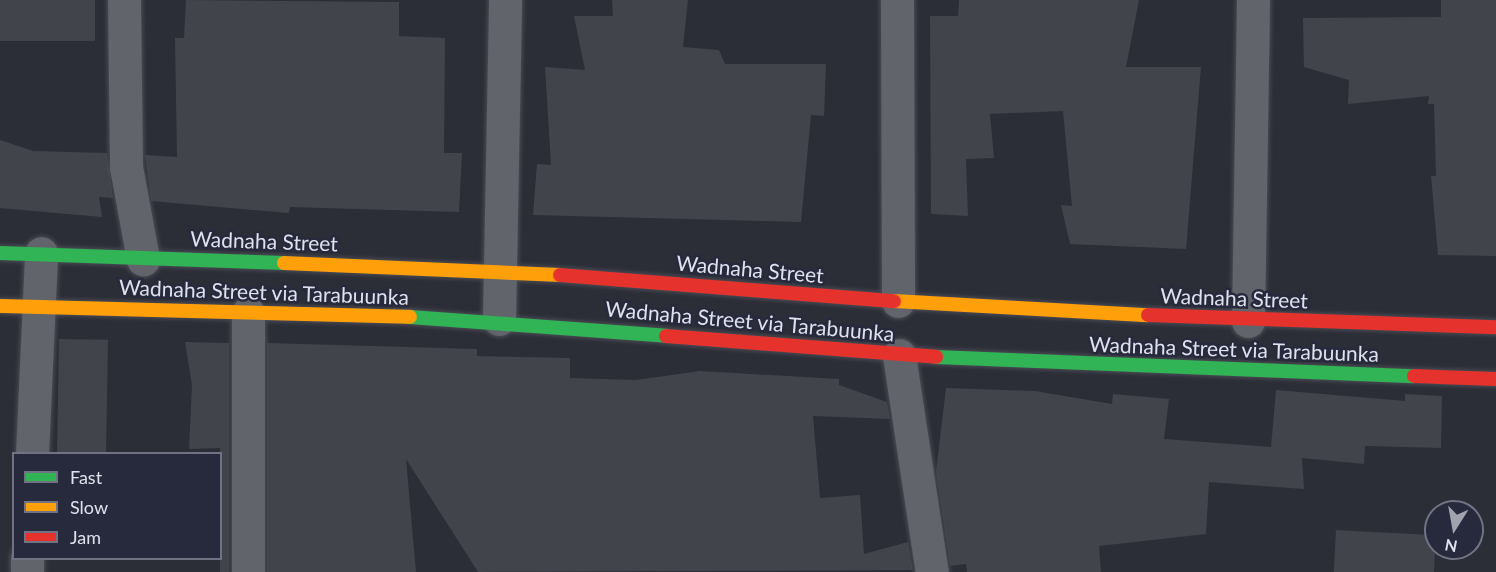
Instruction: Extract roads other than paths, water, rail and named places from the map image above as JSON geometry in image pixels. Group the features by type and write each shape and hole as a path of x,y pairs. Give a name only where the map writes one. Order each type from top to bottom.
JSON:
{"main road":[{"name":"Wadnaha Street","path":"0,253 499,270 898,301 1248,321 1496,327"},
{"name":"Wadnaha Street via Tarabuunka","path":"0,306 500,319 899,355 1496,380"}],"street":[{"path":"124,0 126,167 143,258"},
{"path":"500,319 505,0"},
{"path":"897,0 898,301"},
{"path":"1248,321 1253,0"},
{"path":"32,452 41,253"},
{"path":"248,314 248,572"},
{"path":"899,355 932,572"}]}
